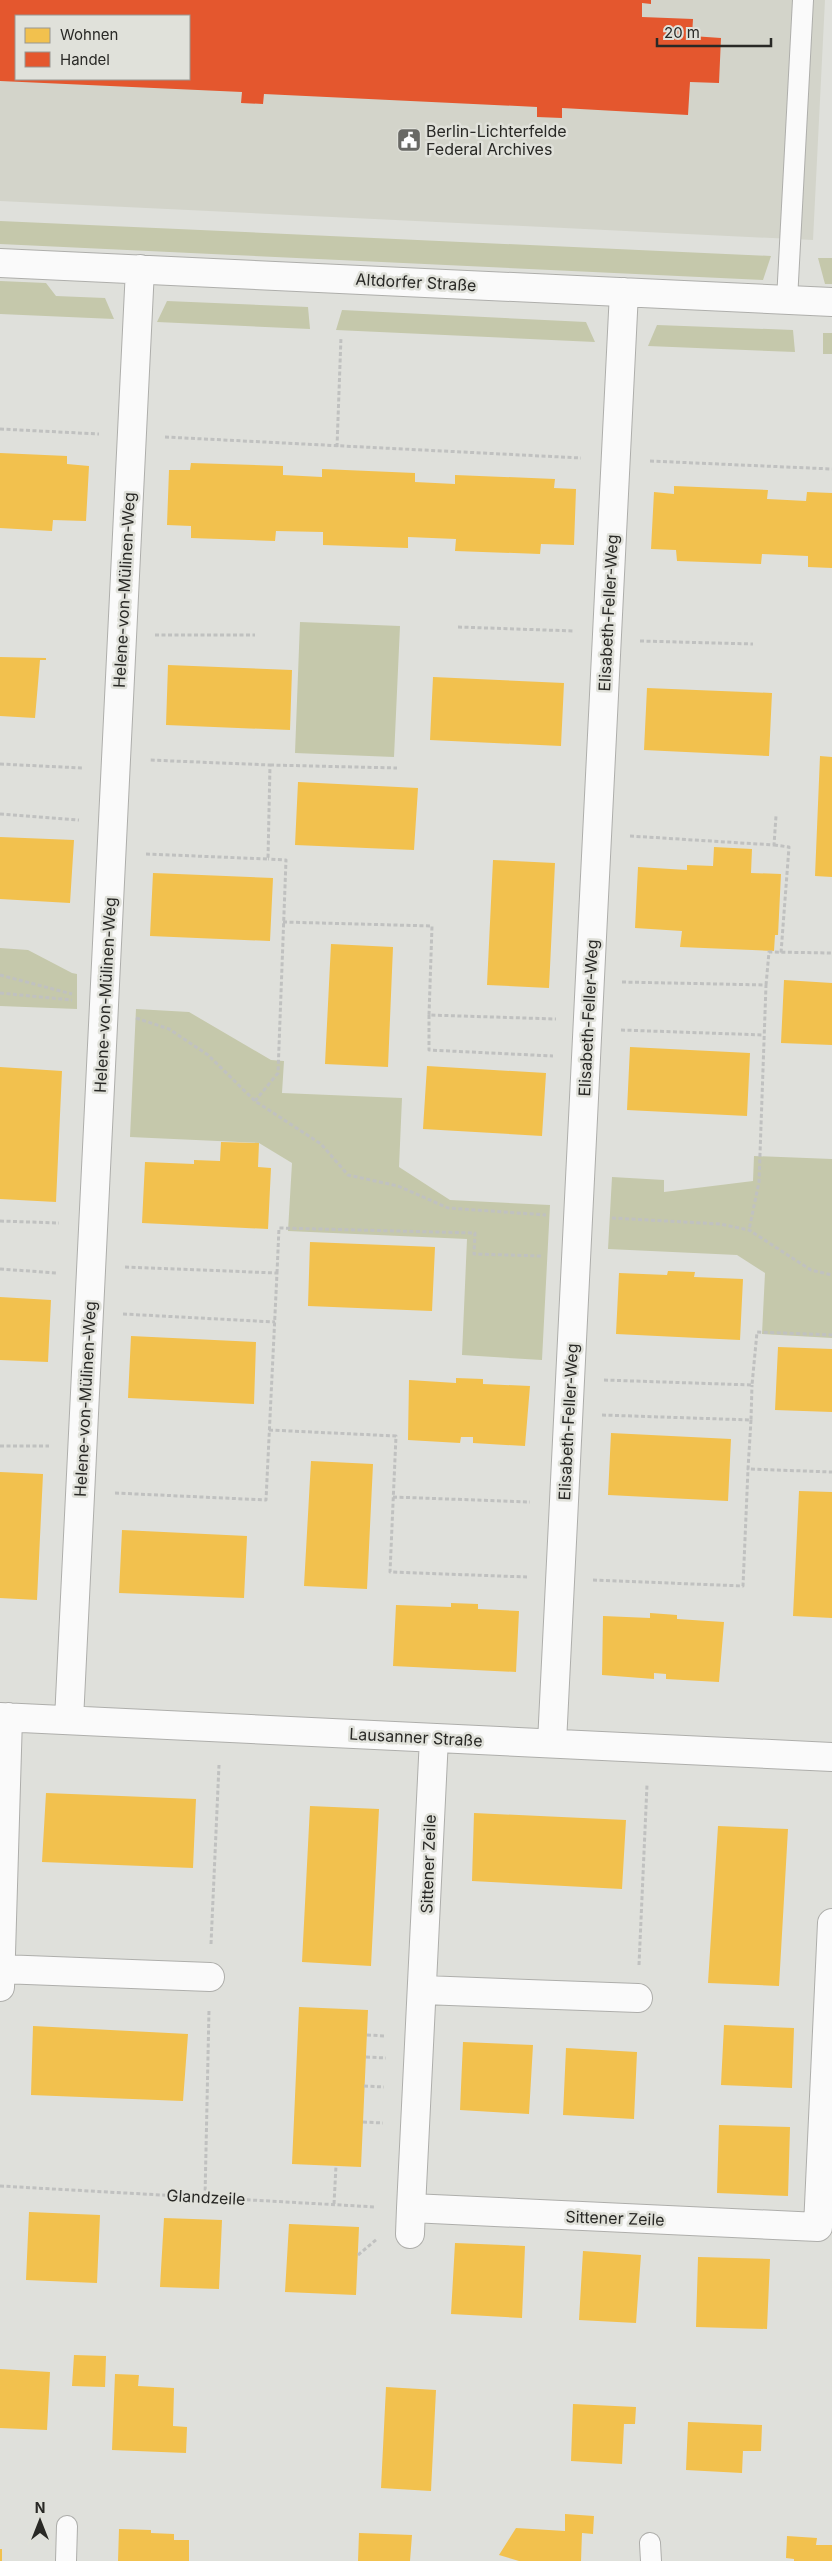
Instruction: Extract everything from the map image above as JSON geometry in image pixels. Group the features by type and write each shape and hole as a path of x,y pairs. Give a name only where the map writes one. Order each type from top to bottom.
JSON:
{"street":[{"name":"Altdorfer Straße","path":"0,263 832,302"},
{"name":"Helene-von-Mülinen-Weg","path":"69,1720 140,269"},
{"name":"Elisabeth-Feller-Weg","path":"552,1743 624,292"},
{"name":"Lausanner Straße","path":"4,1717 832,1757"},
{"path":"4,1717 1,1978 210,1978"},
{"name":"Sittener Zeile","path":"434,1738 411,2221 818,2227 830,2007"},
{"path":"830,2007 832,1923"},
{"path":"423,1990 638,1998"}],"lane":[{"path":"787,300 803,0"},
{"path":"66,2561 67,2526"}],"path":[{"path":"338,447 341,337"},
{"path":"0,430 832,469"},
{"path":"458,627 753,644"},
{"path":"150,635 255,635"},
{"path":"0,764 270,765 397,768"},
{"path":"268,859 270,765"},
{"path":"0,814 113,822"},
{"path":"774,845 776,816"},
{"path":"597,835 789,847 781,953"},
{"path":"139,854 286,860 278,1073 256,1101"},
{"path":"284,922 432,926 429,1050 586,1057"},
{"path":"749,1230 759,1182 766,985 769,952 832,954"},
{"path":"0,975 104,1003 132,1017 169,1028 208,1055 256,1101 321,1144 348,1176 398,1186 448,1208 720,1224 749,1230 811,1270 832,1275"},
{"path":"590,981 766,985"},
{"path":"0,993 104,1003"},
{"path":"429,1015 764,1035"},
{"path":"0,1221 93,1224"},
{"path":"109,1493 266,1500 279,1228 475,1233 474,1254 576,1258"},
{"path":"0,1269 277,1273"},
{"path":"118,1314 274,1322"},
{"path":"269,1430 396,1436 390,1572 743,1586 752,1385 757,1332 832,1335"},
{"path":"570,1379 752,1385"},
{"path":"568,1413 751,1420"},
{"path":"0,1446 82,1446"},
{"path":"748,1469 832,1472"},
{"path":"393,1497 564,1504"},
{"path":"638,1998 647,1785"},
{"path":"334,2204 336,2166"},
{"name":"Glandzeile","path":"0,2186 334,2204 411,2221"}],"shaded area":[{"name":"Berlin-Lichterfelde Federal Archives","path":"0,0 825,0 813,240 0,201"}],"green space":[{"path":"0,221 771,256 763,280 0,244"},
{"path":"818,258 832,258 832,284 825,284"},
{"path":"0,281 46,283 56,296 105,298 114,319 0,314"},
{"path":"167,301 308,307 310,329 157,322"},
{"path":"342,310 586,322 595,342 336,330"},
{"path":"657,325 793,330 795,352 648,346"},
{"path":"823,333 832,333 832,354 823,354"},
{"path":"300,622 400,626 394,757 295,753"},
{"path":"0,948 28,950 77,974 77,1009 0,1006"},
{"path":"136,1009 189,1012 271,1060 284,1061 282,1093 402,1098 399,1167 450,1200 550,1205 542,1360 462,1355 467,1239 288,1231 292,1163 259,1143 130,1137"},
{"path":"754,1156 832,1159 832,1338 762,1334 765,1273 737,1255 608,1249 612,1177 664,1180 664,1192 753,1181"}],"building: Wohnen":[{"path":"0,453 67,456 67,464 89,466 86,521 53,520 52,531 0,528"},
{"path":"191,463 283,466 283,475 322,477 322,469 415,473 415,482 455,484 455,475 555,479 554,488 576,489 574,545 541,544 540,554 455,551 456,539 408,537 408,548 323,545 323,532 276,531 275,541 191,538 191,526 167,525 169,470 190,470"},
{"path":"674,486 768,490 767,499 806,501 807,492 832,493 832,568 808,567 808,556 762,554 761,564 677,561 676,550 651,549 654,492 674,494"},
{"path":"0,657 46,658 46,660 40,660 35,718 0,716"},
{"path":"168,665 292,670 290,730 166,725"},
{"path":"433,677 564,683 561,746 430,740"},
{"path":"647,688 772,693 769,756 644,750"},
{"path":"820,756 832,757 832,877 815,876"},
{"path":"298,782 418,788 414,850 295,845"},
{"path":"0,837 74,840 70,903 0,899"},
{"path":"714,847 752,849 751,873 781,874 778,935 775,935 774,951 680,947 682,931 635,928 638,867 687,870 687,865 713,866"},
{"path":"493,860 555,863 549,988 487,985"},
{"path":"153,873 273,878 270,941 150,936"},
{"path":"331,944 393,947 388,1067 325,1064"},
{"path":"784,980 832,983 832,1045 781,1043"},
{"path":"630,1047 750,1053 747,1116 627,1110"},
{"path":"427,1066 546,1073 542,1136 423,1129"},
{"path":"0,1067 62,1071 56,1202 0,1199"},
{"path":"221,1142 259,1143 258,1167 271,1168 268,1229 142,1223 145,1162 194,1164 194,1160 220,1161"},
{"path":"310,1242 435,1247 432,1311 308,1306"},
{"path":"668,1271 695,1272 694,1277 743,1279 740,1340 616,1334 619,1273 667,1275"},
{"path":"0,1297 51,1300 48,1362 0,1360"},
{"path":"131,1336 256,1342 254,1404 128,1398"},
{"path":"778,1347 832,1349 832,1412 775,1410"},
{"path":"456,1378 483,1379 483,1384 530,1386 525,1446 473,1443 473,1437 461,1437 460,1443 408,1440 409,1380 456,1383"},
{"path":"611,1433 731,1439 728,1501 608,1495"},
{"path":"311,1461 373,1464 367,1589 304,1586"},
{"path":"0,1472 43,1474 37,1600 0,1598"},
{"path":"799,1491 832,1492 832,1618 793,1616"},
{"path":"122,1530 247,1536 244,1598 119,1593"},
{"path":"451,1603 478,1604 478,1609 519,1611 516,1672 393,1666 396,1605 451,1607"},
{"path":"650,1613 677,1615 677,1619 724,1622 719,1682 666,1679 666,1674 654,1673 654,1679 602,1675 603,1616 650,1618"},
{"path":"46,1793 196,1799 193,1868 42,1862"},
{"path":"310,1806 379,1809 371,1966 302,1962"},
{"path":"474,1813 626,1820 622,1889 472,1881"},
{"path":"718,1826 788,1829 779,1986 708,1983"},
{"path":"299,2007 368,2010 361,2167 292,2164"},
{"path":"724,2025 794,2028 792,2088 721,2085"},
{"path":"33,2026 188,2034 183,2101 31,2095"},
{"path":"463,2042 533,2045 529,2114 460,2110"},
{"path":"566,2048 637,2052 634,2119 563,2115"},
{"path":"719,2125 790,2127 788,2196 717,2193"},
{"path":"29,2212 100,2215 97,2283 26,2280"},
{"path":"164,2218 222,2220 219,2289 160,2287"},
{"path":"289,2224 359,2227 356,2295 285,2292"},
{"path":"455,2243 525,2246 522,2318 451,2314"},
{"path":"583,2251 641,2255 636,2323 579,2320"},
{"path":"698,2257 770,2259 767,2329 696,2327"},
{"path":"74,2355 106,2356 105,2387 72,2386"},
{"path":"0,2369 50,2372 47,2430 0,2428"},
{"path":"115,2374 139,2375 138,2386 174,2388 173,2426 187,2427 186,2453 112,2450"},
{"path":"386,2387 436,2390 431,2491 381,2488"},
{"path":"573,2404 636,2407 635,2424 624,2424 622,2464 571,2461"},
{"path":"688,2422 762,2425 761,2451 743,2451 742,2473 686,2470"},
{"path":"565,2514 594,2516 593,2534 582,2533 581,2561 519,2561 499,2555 516,2528 565,2531"},
{"path":"119,2529 151,2530 151,2533 174,2534 174,2540 189,2540 189,2561 118,2561"},
{"path":"359,2533 412,2535 410,2561 358,2561"},
{"path":"787,2536 817,2538 816,2545 832,2545 832,2561 794,2561 794,2559 786,2558"},
{"path":"0,2549 2,2549 2,2561 0,2561"}],"building: Handel":[{"path":"0,0 651,0 651,4 642,3 642,17 693,19 692,36 721,38 719,83 690,82 688,115 562,108 562,118 537,117 537,107 264,94 263,104 241,103 242,92 0,81"}],"place":[{"name":"Berlin-Lichterfelde Federal Archives","path":"409,140"}]}
